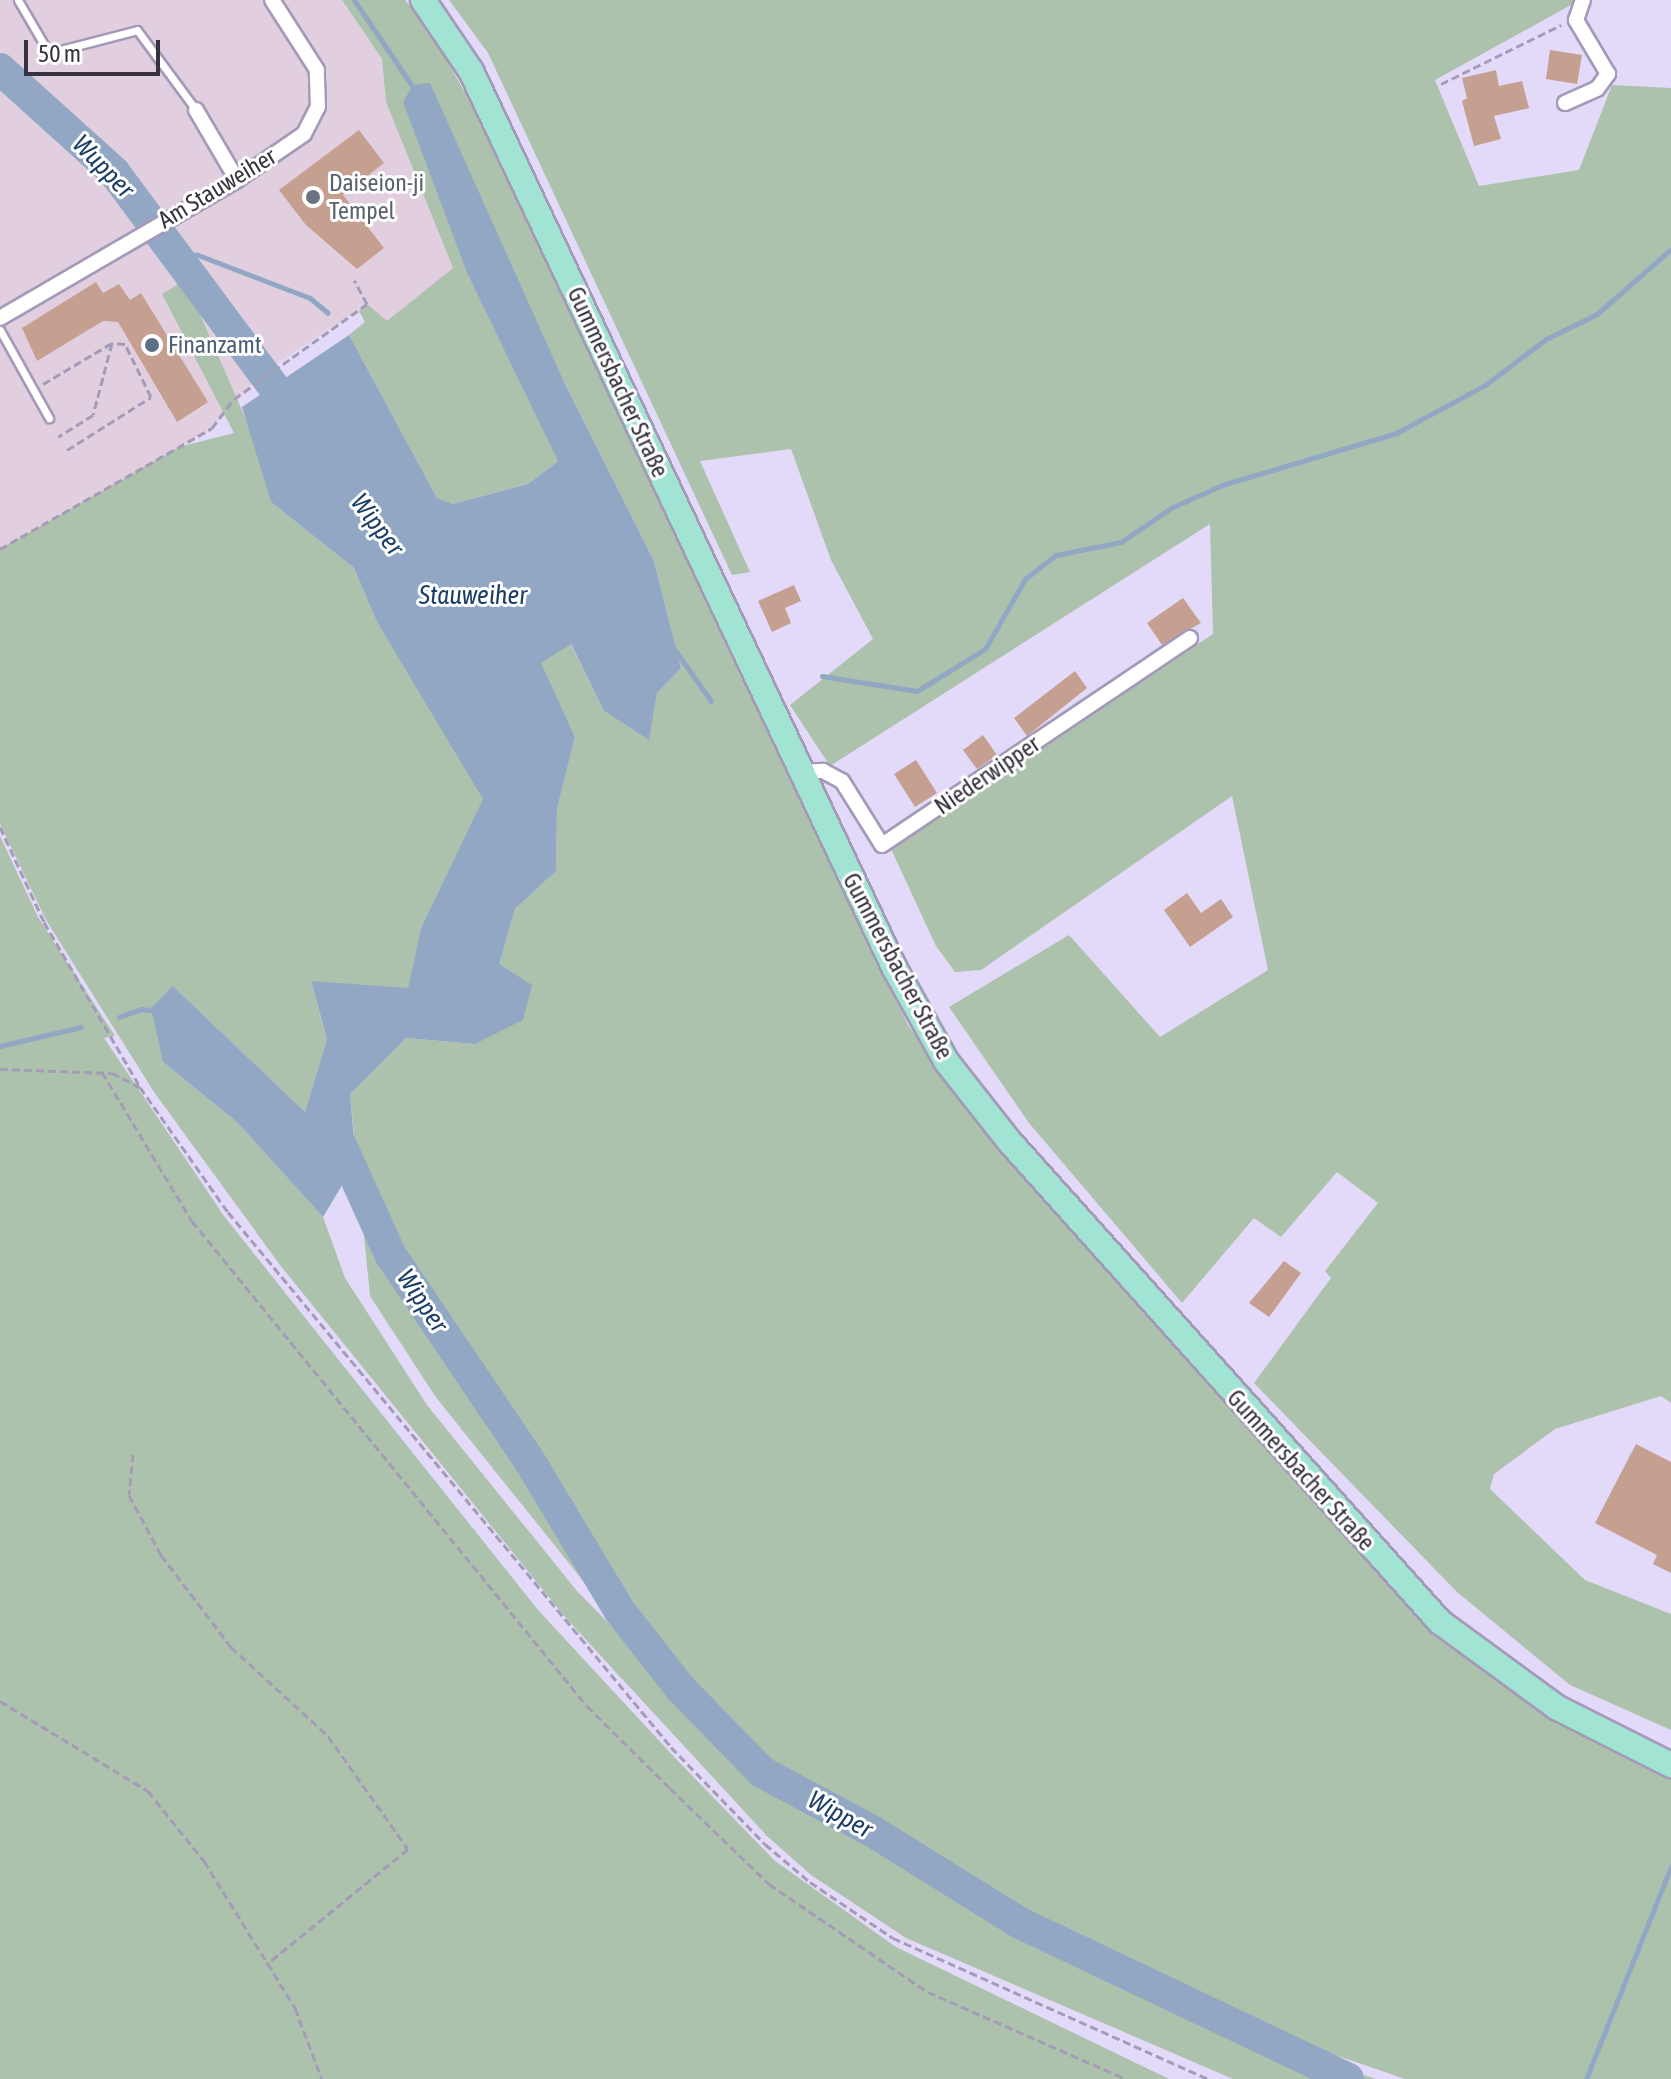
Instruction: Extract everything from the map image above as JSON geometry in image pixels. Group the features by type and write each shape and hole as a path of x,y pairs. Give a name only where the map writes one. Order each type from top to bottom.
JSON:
{"main road":[{"name":"Gummersbacher Straße","path":"423,0 471,71 801,772 918,1014 946,1061 1009,1141 1440,1622 1556,1707 1671,1765"}],"street":[{"name":"Am Stauweiher","path":"0,318 139,233 237,180 304,134 318,107 317,70 272,0"},
{"path":"1565,103 1597,89 1608,74 1576,20 1583,0"},
{"path":"196,110 237,180"},
{"name":"Niederwipper","path":"801,772 823,771 842,781 882,845 1190,638"}],"lane":[{"path":"18,0 49,53 137,30 196,110"},
{"path":"0,330 49,418"}],"path":[{"path":"1441,84 1548,28 1576,20"},
{"path":"0,549 212,428 234,399 367,304 354,280"},
{"path":"58,437 93,415 112,343"},
{"path":"34,390 112,343 125,344 151,397 67,450"},
{"path":"0,827 44,922 140,1087 228,1212 671,1747 765,1844 810,1882 893,1938 1208,2079"},
{"path":"0,1069 102,1072 140,1087"},
{"path":"102,1072 192,1221 587,1706 670,1788 769,1884 928,1992 1126,2079"},
{"path":"133,1454 129,1495 161,1555 231,1647 328,1736 408,1849 267,1964"},
{"path":"0,1701 148,1791 204,1861 295,2008 322,2079"}],"shaded area":[{"path":"0,0 342,0 382,59 386,102 453,268 387,322 366,305 261,374 212,428 0,549"}],"green space":[{"path":"342,0 405,0 433,35 476,113 908,1025 978,1123 1429,1626 1534,1709 1671,1776 1671,2079 1405,2079 1242,2023 1012,1921 764,1768 592,1592 435,1396 370,1296 350,1094 406,1038 475,1044 515,909 556,871 557,809 575,737 540,663 570,643 604,711 648,739 657,693 681,668 654,561 564,382 468,275 559,460 528,484 453,504 437,498 349,335 365,322 359,311 367,304 387,321 453,268 386,102 382,59"},
{"path":"449,0 1580,0 1435,80 1479,186 1579,170 1612,85 1671,88 1671,1403 1661,1396 1555,1429 1494,1474 1490,1489 1585,1580 1671,1614 1671,1730 1570,1685 1457,1592 1254,1383 1331,1278 1325,1271 1378,1203 1337,1172 1281,1237 1254,1218 1182,1303 1029,1123 949,1007 1069,935 1160,1037 1268,970 1232,796 981,970 955,972 936,946 891,849 1213,634 1210,524 830,766 790,705 873,639 831,560 791,449 700,461 750,572 732,575 488,53"},
{"path":"185,280 255,440 271,502 354,568 377,622 484,798 421,928 408,989 311,982 327,1039 305,1112 173,986 163,1062 238,1123 323,1217 345,1278 427,1405 577,1591 760,1777 1014,1932 1224,2028 1376,2079 1233,2079 906,1938 811,1875 767,1836 565,1617 280,1265 154,1092 46,920 0,824 0,549 179,447 234,433 162,294"},
{"path":"0,836 38,917 115,1036 104,1038 224,1216 538,1610 677,1760 775,1861 896,1947 1169,2079 0,2079"}],"water":[{"name":"Stauweiher","path":"430,83 564,382 654,561 681,668 657,693 649,740 604,711 571,644 541,663 575,737 557,809 556,871 515,909 499,964 532,985 523,1020 475,1044 406,1038 350,1094 356,1162 323,1217 238,1123 163,1062 151,1008 173,986 305,1112 327,1039 311,981 408,988 421,928 483,799 377,622 354,568 271,502 242,407 349,335 437,498 453,504 528,484 558,461 468,275 403,102 413,85"}],"building":[{"path":"1550,50 1582,55 1577,84 1546,79"},
{"path":"1496,70 1499,86 1522,81 1529,108 1494,116 1501,139 1474,146 1462,101 1467,98 1462,78"},
{"name":"Daiseion-ji Tempel","path":"359,130 384,163 343,195 384,248 357,269 306,225 279,190"},
{"name":"Finanzamt","path":"96,282 103,293 119,284 130,300 141,293 208,402 177,422 118,322 103,321 37,361 22,328"},
{"path":"794,585 801,601 785,608 791,623 772,632 758,601"},
{"path":"1183,598 1201,623 1162,645 1147,623"},
{"path":"1075,671 1087,688 1027,736 1014,718"},
{"path":"983,735 997,755 977,769 963,750"},
{"path":"916,760 937,793 915,807 894,774"},
{"path":"1187,893 1201,913 1221,899 1233,917 1190,947 1164,910"},
{"path":"1284,1261 1301,1273 1269,1317 1249,1303"},
{"path":"1636,1444 1671,1462 1671,1573 1653,1564 1657,1555 1595,1523"}],"waterway":[{"path":"354,0 415,90"},
{"name":"Wupper","path":"0,69 114,172 299,421"},
{"path":"822,676 917,691 985,649 1025,579 1056,555 1121,542 1171,508 1222,485 1396,433 1485,385 1546,339 1597,314 1671,249"},
{"path":"178,253 198,255 310,298 328,313"},
{"path":"670,643 711,701"},
{"path":"119,1017 141,1009 155,1011"},
{"path":"0,1046 81,1027"},
{"name":"Wipper","path":"335,1132 390,1254 529,1460 619,1610 681,1689 762,1772 872,1831 1020,1923 1348,2079"},
{"path":"1586,2079 1671,1866"}],"place":[{"name":"Daiseion-ji Tempel","path":"313,197"},
{"name":"Finanzamt","path":"152,345"}]}
